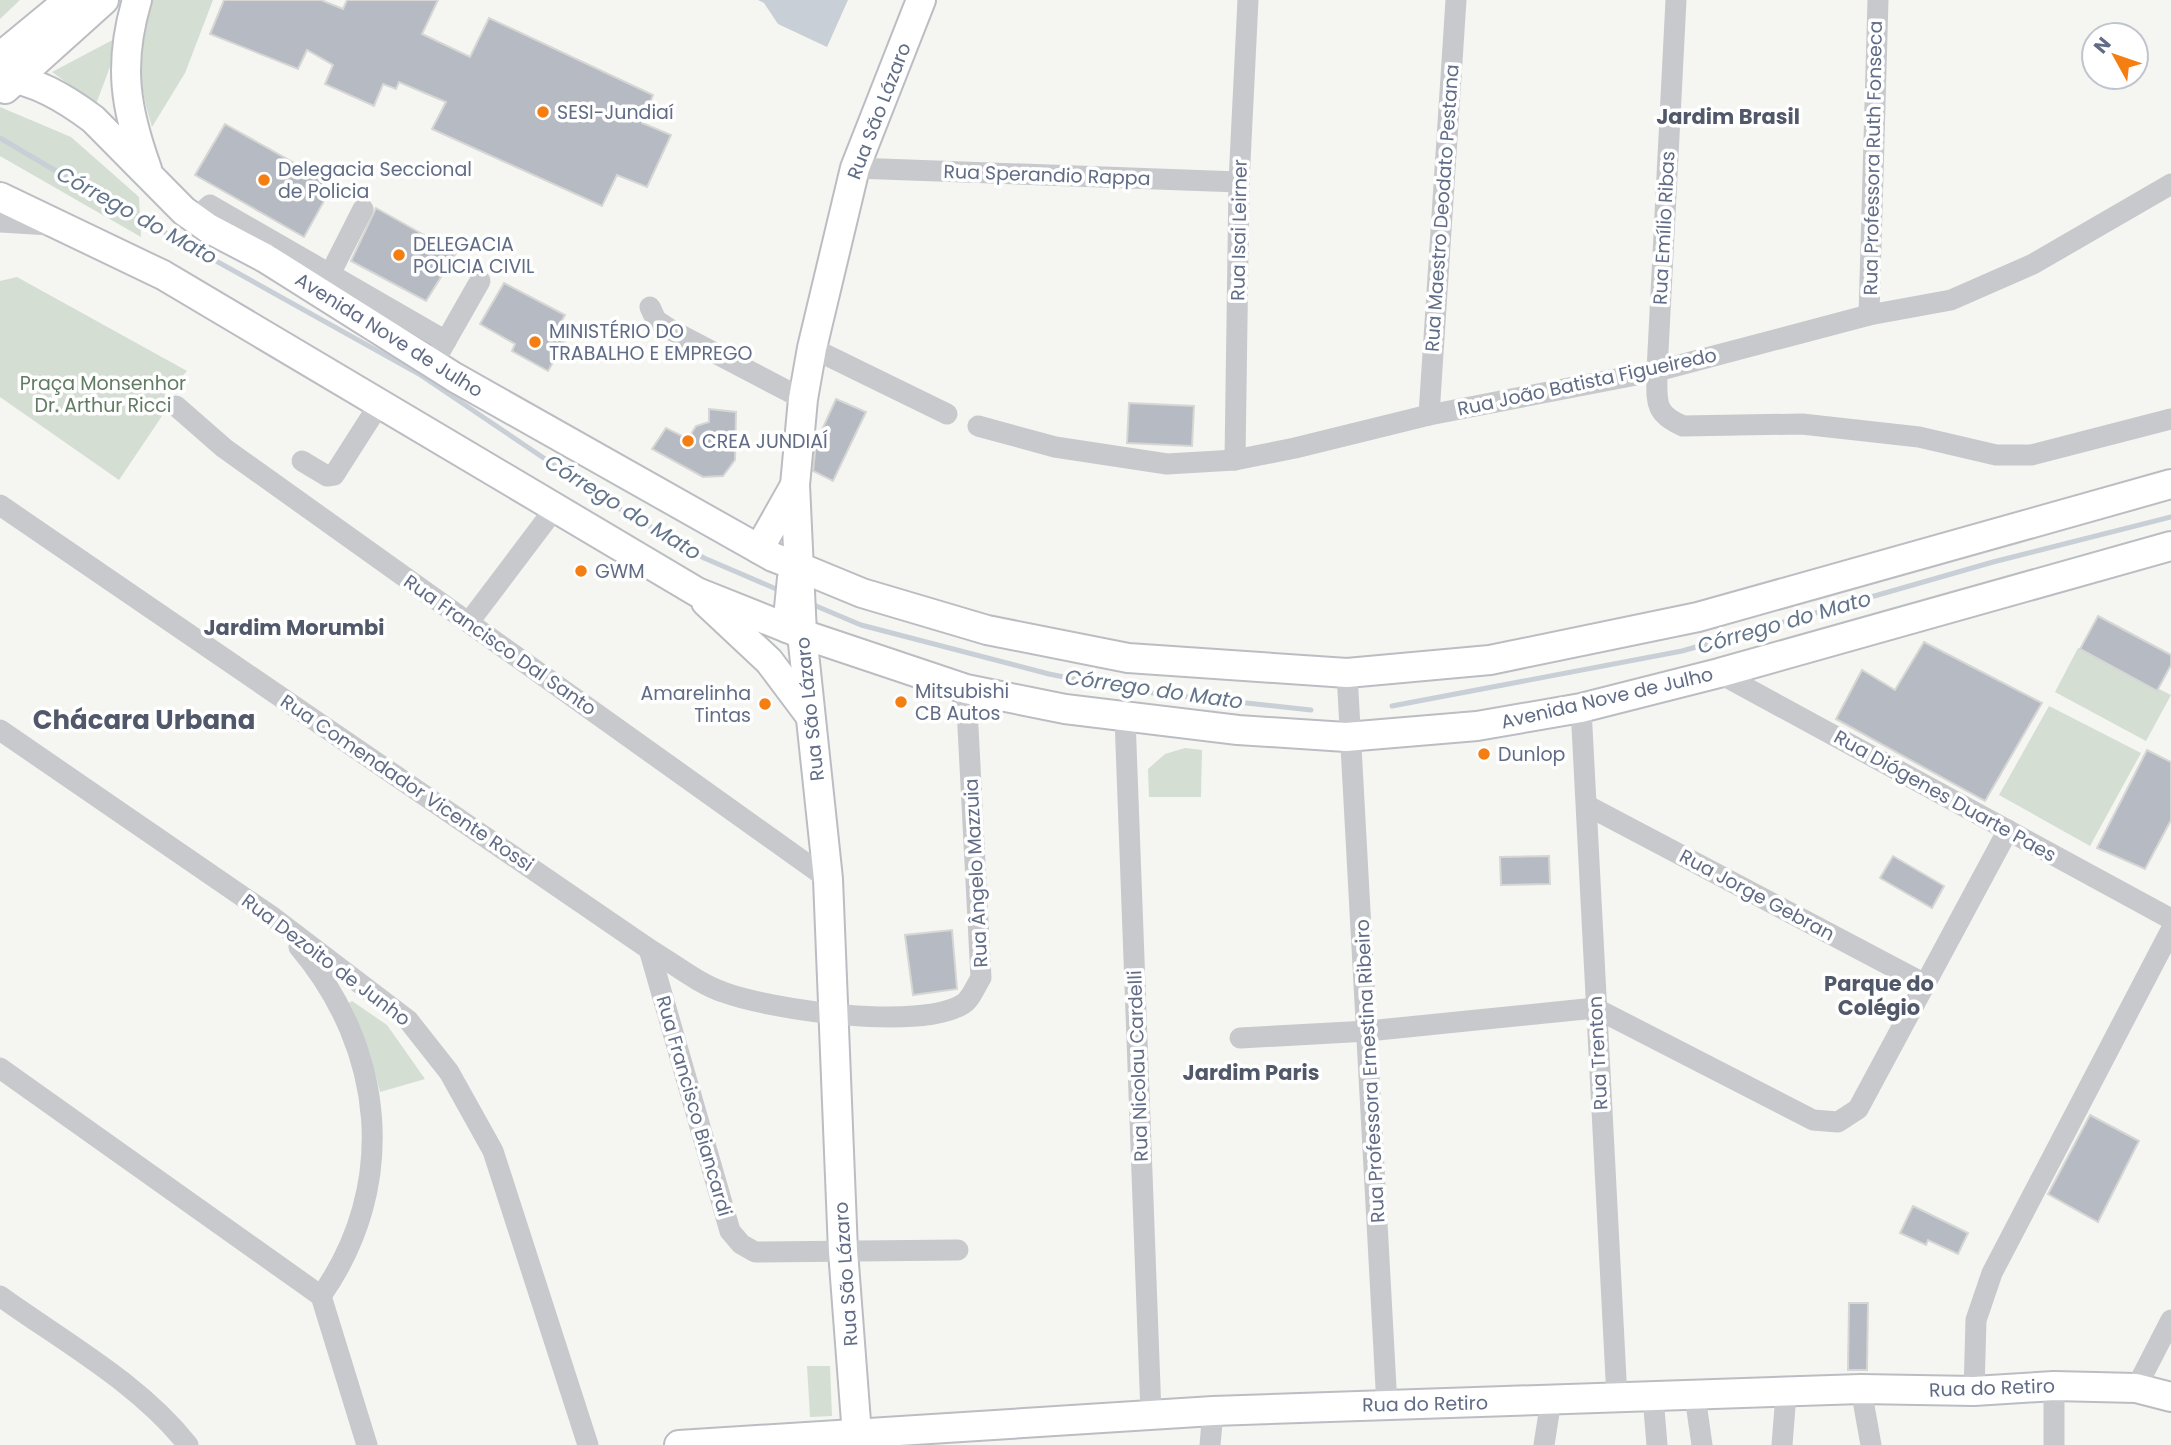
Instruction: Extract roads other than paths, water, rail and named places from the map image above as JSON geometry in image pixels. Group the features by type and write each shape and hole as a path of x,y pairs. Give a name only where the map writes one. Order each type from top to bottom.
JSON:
{"main road":[{"path":"4,76 69,0"},
{"path":"4,76 104,0"},
{"path":"136,0 129,27 124,71 127,105 150,178"},
{"name":"Rua São Lázaro","path":"858,1440 843,1251 828,879 811,718 794,623 797,575 795,485 803,399 812,348 855,167 922,0"},
{"name":"Avenida Nove de Julho","path":"4,76 58,96 93,119 150,178 195,219 269,249 759,549 797,575 987,630 1116,655 1348,682 1490,660 1698,617 2171,484"},
{"name":"Avenida Nove de Julho","path":"0,197 163,275 696,592 794,623 966,689 1125,718 1351,730 1477,726 1581,708 1719,673 2171,546"},
{"path":"759,549 795,485"},
{"path":"696,592 769,661 811,718"},
{"name":"Rua do Retiro","path":"679,1445 922,1438 1151,1414 1213,1411 1786,1394 1861,1389 1974,1391 2054,1386 2136,1388 2171,1396"}],"street":[{"name":"Rua Isai Leirner","path":"1235,460 1239,182 1248,0"},
{"name":"Rua Maestro Deodato Pestana","path":"1429,415 1456,0"},
{"name":"Rua Emílio Ribas","path":"1676,0 1657,371 1657,405 1665,418 1683,426 1802,424 1919,437 1996,455 2031,455 2171,419"},
{"name":"Rua Professora Ruth Fonseca","path":"1869,315 1878,0"},
{"name":"Rua Sperandio Rappa","path":"855,167 1239,182"},
{"name":"Rua João Batista Figueiredo","path":"978,426 1055,447 1153,462 1235,460 1429,415 1657,371 1869,315 1951,300 2033,264 2171,184"},
{"path":"326,283 363,209"},
{"path":"0,222 65,227"},
{"path":"439,353 480,281"},
{"path":"650,307 656,320 671,330 803,399"},
{"path":"812,348 947,414"},
{"path":"302,461 327,476 334,475 380,403"},
{"name":"Rua Francisco Dal Santo","path":"176,406 223,448 828,879"},
{"name":"Rua Comendador Vicente Rossi","path":"0,505 649,949 720,991 766,1006 833,1015"},
{"path":"469,622 555,508"},
{"name":"Rua Diógenes Duarte Paes","path":"1719,673 2171,919"},
{"name":"Rua Professora Ernestina Ribeiro","path":"1348,682 1387,1406"},
{"name":"Rua Ângelo Mazzuia","path":"833,1015 937,1014 966,1003 981,978 966,689"},
{"name":"Rua Trenton","path":"1581,708 1617,1398"},
{"name":"Rua Nicolau Cardelli","path":"1125,718 1151,1414"},
{"name":"Rua Dezoito de Junho","path":"0,730 274,918 408,1020 449,1072 493,1152 588,1445"},
{"name":"Rua Jorge Gebran","path":"1588,806 1925,984"},
{"path":"1240,1038 1368,1031 1595,1007 1813,1120 1838,1122 1858,1109 2008,830"},
{"path":"274,918 320,972 345,1017 370,1097 373,1164 359,1224 341,1268 321,1296"},
{"path":"1974,1391 1976,1320 1992,1273 2171,930"},
{"name":"Rua Francisco Biancardi","path":"649,949 730,1231 741,1244 754,1252 843,1251"},
{"path":"0,1069 321,1296 367,1445"},
{"path":"843,1251 958,1250"},
{"path":"0,1296 131,1390 167,1419 188,1445"},
{"path":"2136,1388 2171,1320"},
{"path":"2054,1386 2054,1445"},
{"path":"1861,1389 1871,1445"},
{"path":"1783,1445 1786,1394"},
{"path":"1695,1396 1702,1445"},
{"path":"1653,1397 1657,1445"},
{"path":"1544,1445 1551,1400"},
{"path":"1210,1445 1213,1411"}],"waterway":[{"name":"Córrego do Mato","path":"0,138 419,374 615,506 704,558 781,591"},
{"name":"Córrego do Mato","path":"1392,706 1682,651 1993,562 2171,517"},
{"name":"Córrego do Mato","path":"809,603 861,625 1049,674 1135,691 1311,710"}],"place":[{"name":"SESI-Jundiaí","path":"543,112"},
{"name":"Delegacia Seccional de Policia","path":"264,180"},
{"name":"DELEGACIA POLICIA CIVIL","path":"399,255"},
{"name":"MINISTÉRIO DO TRABALHO E EMPREGO","path":"535,342"},
{"name":"CREA JUNDIAÍ","path":"688,441"},
{"name":"GWM","path":"581,571"},
{"name":"Mitsubishi CB Autos","path":"901,702"},
{"name":"Amarelinha Tintas","path":"765,704"},
{"name":"Dunlop","path":"1484,754"}],"district":[{"name":"Jardim Brasil","path":"1728,116"},
{"name":"Jardim Morumbi","path":"294,627"},
{"name":"Chácara Urbana","path":"144,720"},
{"name":"Parque do Colégio","path":"1879,995"},
{"name":"Jardim Paris","path":"1251,1072"}],"park label":[{"name":"Praça Monsenhor Dr. Arthur Ricci","path":"103,394"}]}
